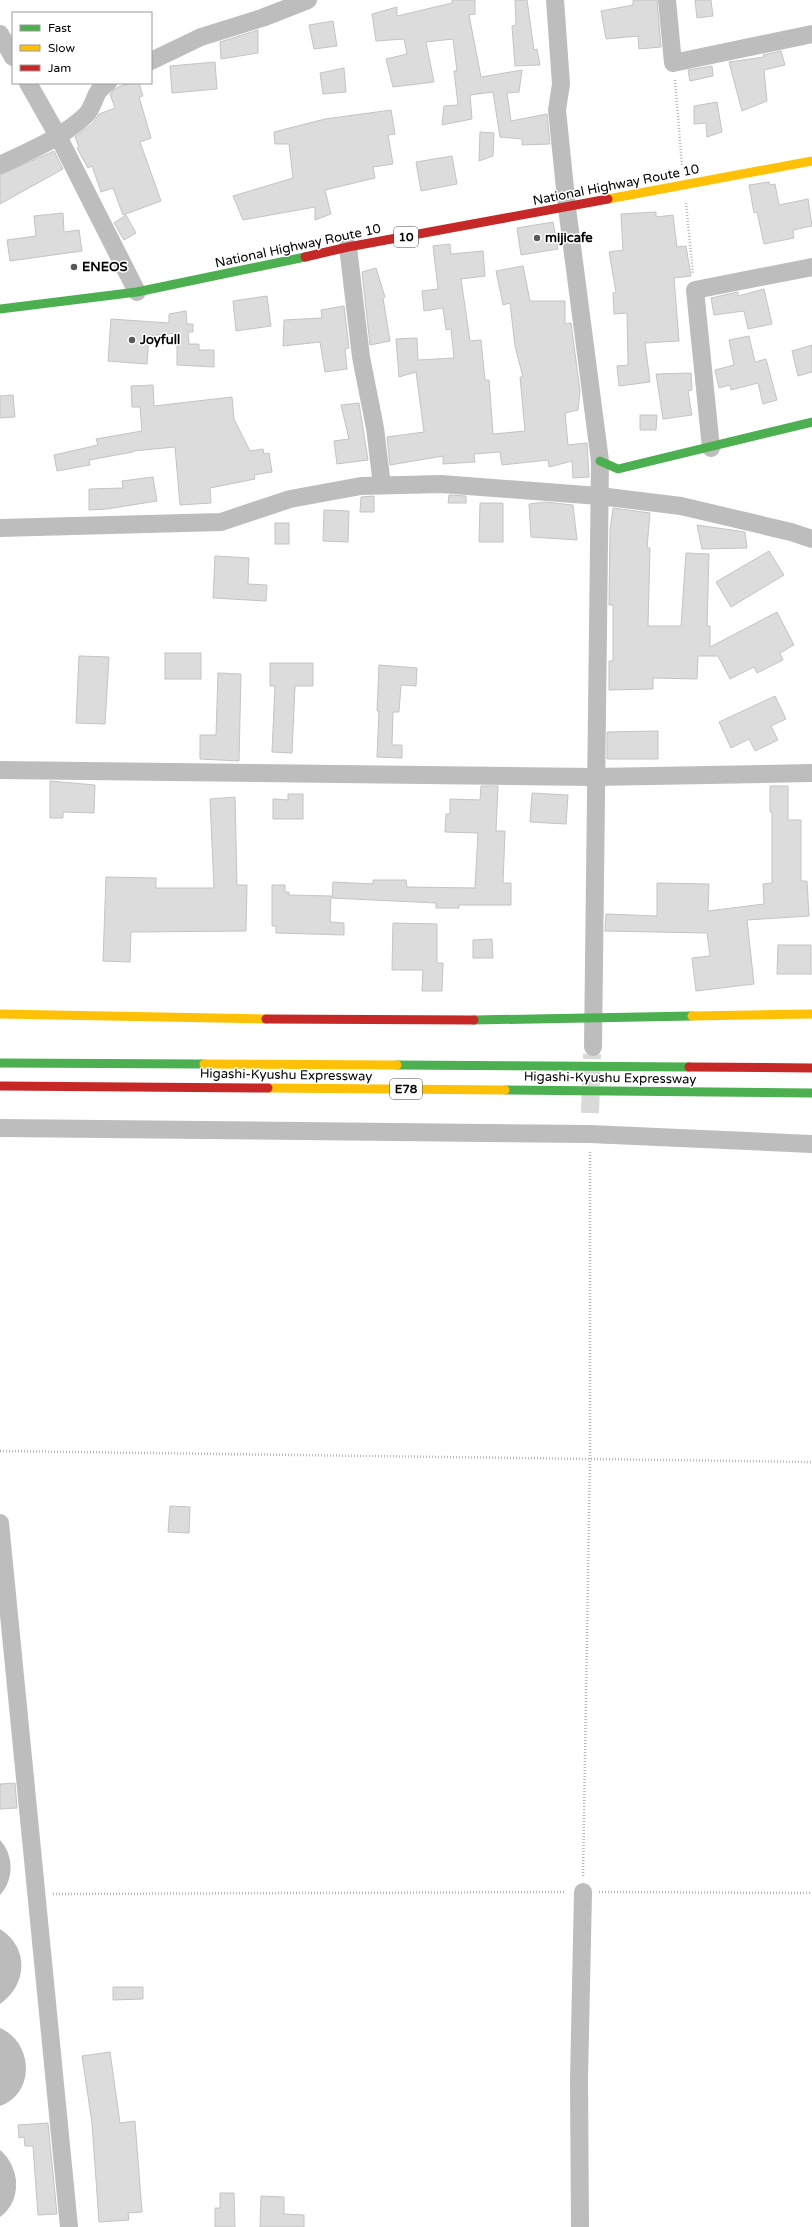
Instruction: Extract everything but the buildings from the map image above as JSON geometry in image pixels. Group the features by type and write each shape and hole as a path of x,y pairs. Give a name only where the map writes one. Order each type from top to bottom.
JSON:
{"main road":[{"name":"National Highway Route 10","path":"0,309 137,292 239,272 348,247 812,162"},
{"path":"600,461 618,469 711,448 812,422"},
{"path":"0,1014 160,1018 488,1020 812,1014"},
{"name":"Higashi-Kyushu Expressway","path":"0,1063 812,1068"},
{"name":"Higashi-Kyushu Expressway","path":"0,1086 812,1093"}],"street":[{"path":"152,62 201,37 262,18 308,0"},
{"path":"555,0 561,84 557,110 567,208 600,461 593,1047"},
{"path":"667,0 673,63 812,34"},
{"path":"0,34 12,55"},
{"path":"29,84 58,136 137,292"},
{"path":"0,165 58,136 86,114 100,87 106,84"},
{"path":"348,247 361,357 375,428 382,485"},
{"path":"711,448 695,290 812,267"},
{"path":"0,528 221,522 290,499 361,486 441,484 599,496 681,506 791,532 812,539"},
{"path":"0,770 596,777 812,773"},
{"path":"0,1128 590,1134 812,1144"},
{"path":"0,1523 69,2227"},
{"path":"580,2227 579,2080 583,1892"}],"path":[{"path":"673,63 695,290"},
{"path":"583,1892 590,1459 590,1134"},
{"path":"0,1451 812,1462"},
{"path":"36,1894 583,1892 812,1893"}],"shaded area":[{"path":"0,1840 5,1846 10,1860 10,1875 5,1889 0,1895"},
{"path":"0,1929 10,1937 16,1946 20,1956 21,1966 20,1977 16,1987 0,2004"},
{"path":"0,2028 11,2035 19,2044 24,2055 26,2067 25,2079 20,2090 12,2099 0,2106"},
{"path":"0,2150 12,2165 16,2184 13,2202 0,2217"}],"tunnel":[{"path":"590,1113 592,1054"}],"traffic: fast":[{"path":"0,309 137,292 305,257"},
{"path":"600,461 618,469 812,422"},
{"path":"474,1020 692,1016"},
{"path":"0,1063 204,1064"},
{"path":"397,1065 689,1067"},
{"path":"505,1090 812,1093"}],"traffic: slow":[{"path":"608,199 812,161"},
{"path":"0,1014 266,1019"},
{"path":"692,1016 812,1014"},
{"path":"204,1064 397,1065"},
{"path":"268,1088 505,1090"}],"traffic: jam":[{"path":"305,257 348,247 608,199"},
{"path":"266,1019 474,1020"},
{"path":"689,1067 812,1068"},
{"path":"0,1086 268,1088"}],"place":[{"name":"mijicafe","path":"537,238"},
{"name":"ENEOS","path":"74,267"},
{"name":"Joyfull","path":"132,340"}]}
